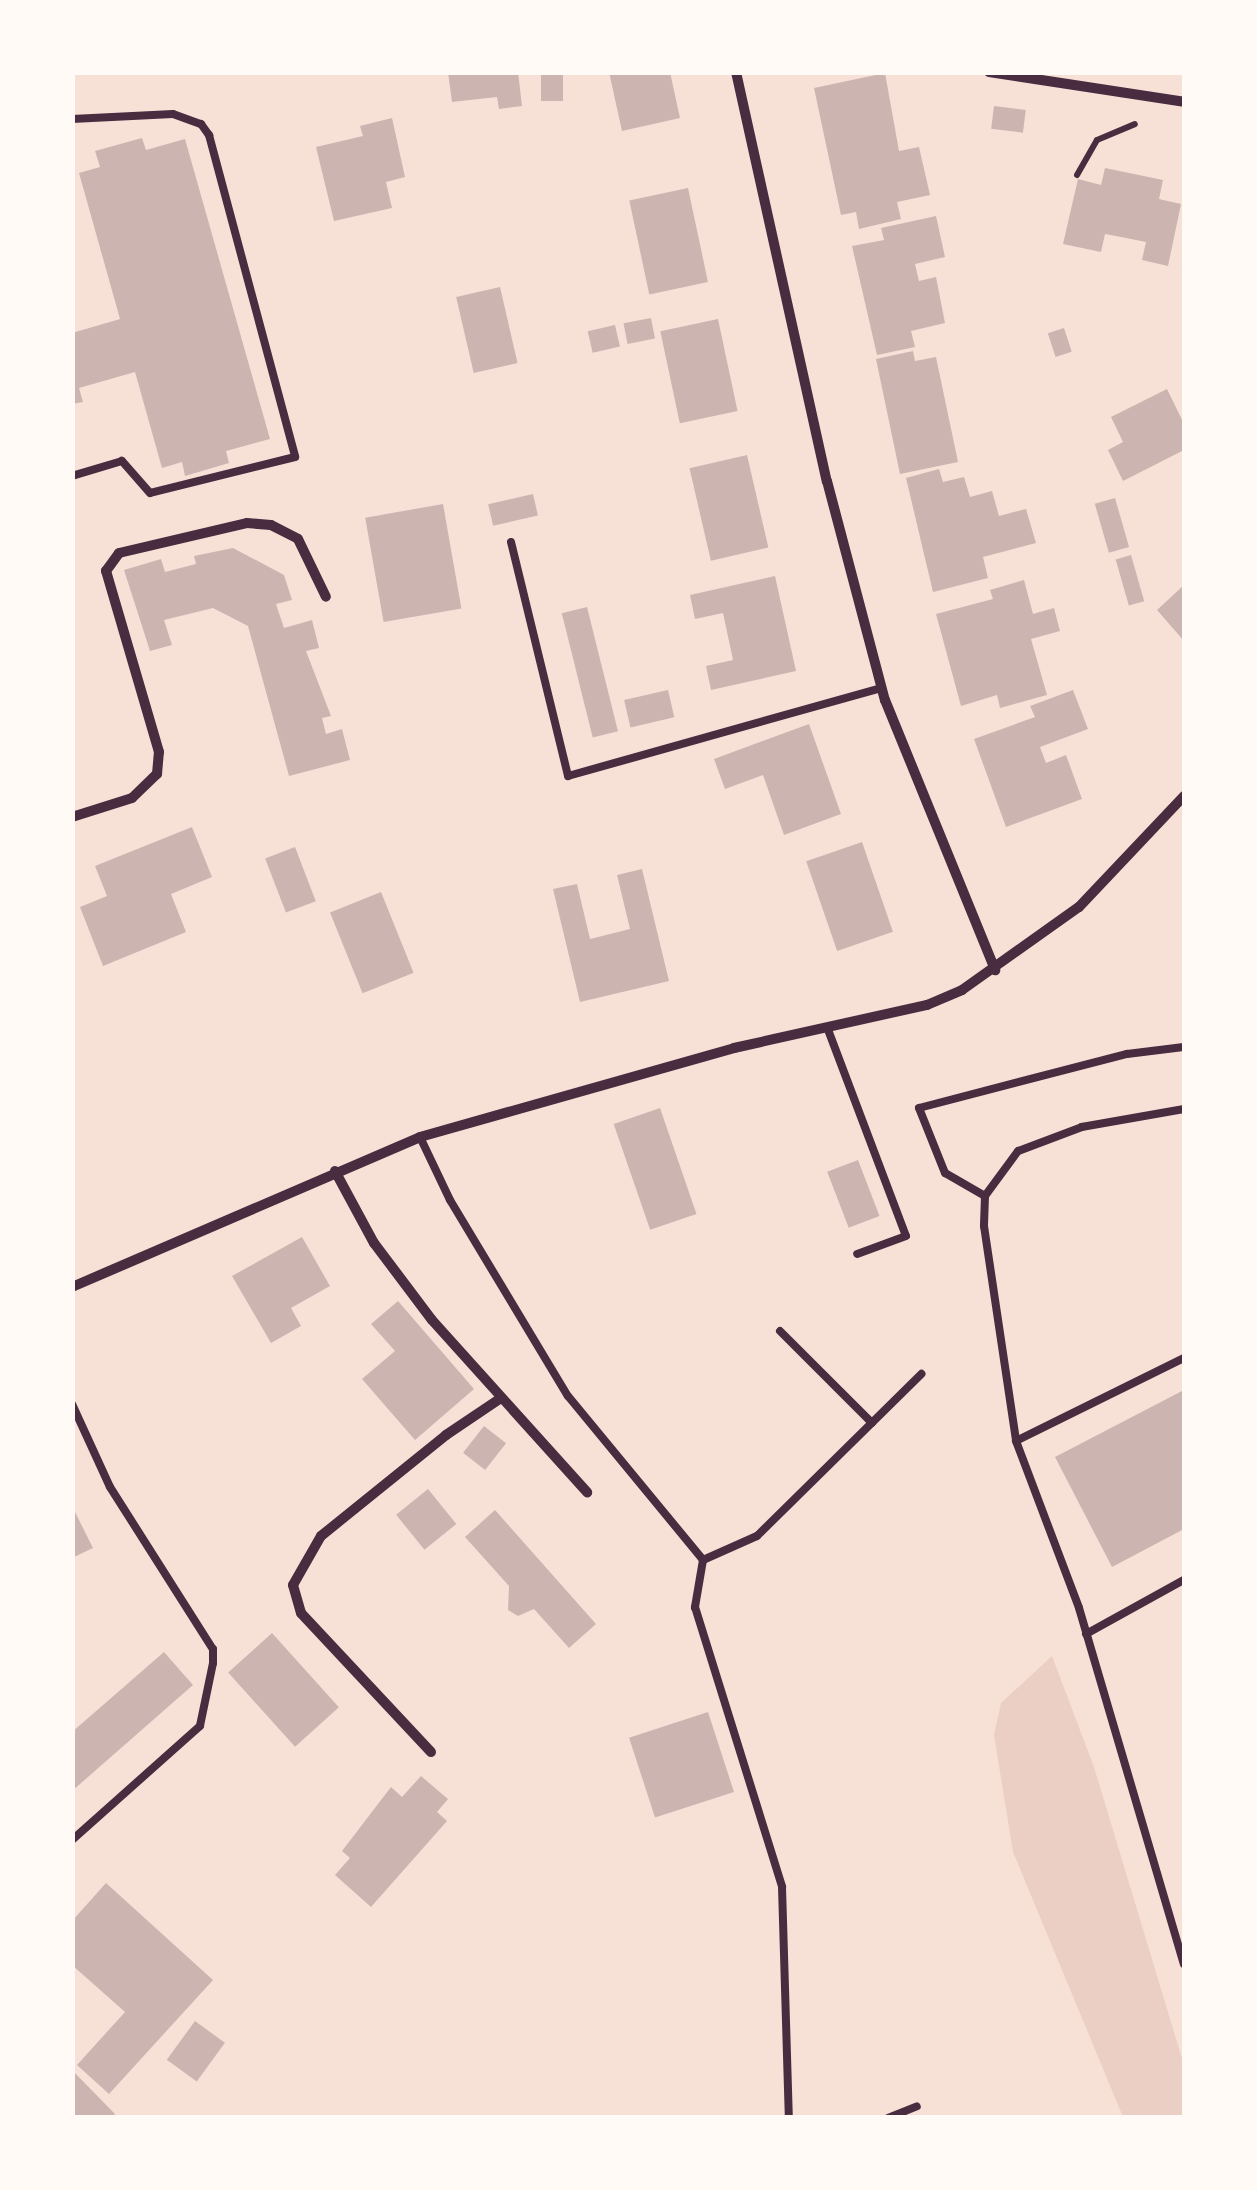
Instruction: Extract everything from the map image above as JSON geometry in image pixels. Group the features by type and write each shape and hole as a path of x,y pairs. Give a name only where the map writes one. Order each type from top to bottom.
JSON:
{"street":[{"path":"736,72 823,465 882,688 996,970"},
{"path":"988,72 1184,102"},
{"path":"72,817 132,798 158,774 159,752 106,571 119,553 247,523 271,524 298,539 326,597"},
{"path":"72,1287 420,1137 827,1027 927,1004 996,970 1089,898 1184,796"},
{"path":"334,1171 374,1244 502,1398 587,1492"},
{"path":"431,1752 301,1613 293,1585 321,1536 446,1435 502,1398"}],"lane":[{"path":"72,120 174,114 201,124 209,135 295,457 150,494 122,461 72,476"},
{"path":"511,542 568,776 882,688"},
{"path":"827,1027 906,1236 857,1254"},
{"path":"985,1196 945,1173 919,1108 1127,1054 1184,1046"},
{"path":"1184,1108 1042,1138 1001,1168 985,1196 1016,1441 1086,1634 1184,1964"},
{"path":"420,1137 450,1200 568,1396 703,1560 695,1607 782,1888 788,2118"},
{"path":"780,1331 872,1423"},
{"path":"1016,1441 1184,1358"},
{"path":"703,1560 757,1536 921,1374"},
{"path":"72,1404 110,1487 213,1649 200,1726 72,1840"},
{"path":"1086,1634 1184,1580"},
{"path":"888,2118 917,2106"}],"path":[{"path":"1077,175 1097,140 1145,120"}],"shaded area":[{"path":"1052,1656 1094,1767 1184,2065 1184,2117 1123,2117 1013,1852 994,1735 1001,1703"}],"building":[{"path":"448,72 518,72 522,106 499,109 497,97 452,102"},
{"path":"541,72 563,72 563,101 541,101"},
{"path":"609,72 670,72 680,118 622,131"},
{"path":"885,73 899,151 919,147 930,195 897,202 901,219 859,229 856,212 841,215 814,88"},
{"path":"994,106 1026,110 1023,133 991,129"},
{"path":"392,118 405,177 386,182 392,208 334,221 316,147 363,136 360,126"},
{"path":"142,138 146,150 185,139 270,439 226,451 229,463 185,476 182,462 162,468 135,372 79,388 83,402 72,404 72,333 120,319 79,173 100,167 95,151"},
{"path":"1105,168 1163,180 1159,199 1181,204 1168,266 1142,260 1146,242 1105,234 1101,252 1063,244 1078,179 1101,185"},
{"path":"688,188 708,282 649,294 629,200"},
{"path":"936,216 945,257 915,264 919,281 936,277 945,323 911,331 915,347 877,355 852,246 884,240 881,228"},
{"path":"500,287 518,363 474,373 456,297"},
{"path":"651,318 655,339 628,344 624,323"},
{"path":"718,319 738,411 680,423 660,331"},
{"path":"615,325 620,346 593,353 588,331"},
{"path":"1064,328 1072,352 1056,357 1048,333"},
{"path":"913,351 915,361 936,357 958,462 900,474 876,359"},
{"path":"1167,389 1184,424 1184,450 1123,481 1108,450 1123,442 1111,417"},
{"path":"747,455 768,548 711,561 690,468"},
{"path":"939,469 943,482 964,477 970,497 992,491 999,516 1026,509 1036,543 983,557 988,578 933,592 906,478"},
{"path":"533,494 538,515 493,526 488,504"},
{"path":"1115,498 1129,547 1109,553 1095,504"},
{"path":"443,504 461,608 384,622 365,518"},
{"path":"233,548 284,575 292,600 276,604 284,628 312,620 319,648 306,651 331,716 322,718 326,734 342,729 350,760 289,776 248,626 213,608 164,620 172,645 150,651 124,570 161,559 165,572 196,564 194,556"},
{"path":"1131,555 1144,601 1129,606 1116,559"},
{"path":"775,576 796,671 711,690 706,666 733,660 723,613 695,619 690,595"},
{"path":"1024,580 1033,614 1054,608 1060,631 1031,639 1047,695 1000,708 997,695 961,706 936,614 993,599 990,590"},
{"path":"1184,585 1184,641 1157,610"},
{"path":"587,607 618,731 593,737 562,613"},
{"path":"668,690 674,717 630,727 624,700"},
{"path":"1073,690 1088,729 1040,747 1046,763 1066,755 1082,799 1006,827 974,739 1035,717 1030,706"},
{"path":"809,724 841,814 784,835 763,775 725,789 714,759"},
{"path":"192,827 212,877 171,894 186,932 103,966 80,907 107,896 95,866"},
{"path":"862,842 893,932 837,951 806,861"},
{"path":"295,847 316,901 286,913 265,858"},
{"path":"642,869 669,981 580,1002 553,889 577,884 590,939 630,929 617,875"},
{"path":"381,892 414,973 363,993 330,913"},
{"path":"660,1108 696,1214 650,1230 614,1124"},
{"path":"858,1160 880,1216 849,1228 827,1172"},
{"path":"302,1237 330,1286 291,1308 301,1326 271,1343 232,1276"},
{"path":"398,1301 474,1389 415,1440 362,1379 395,1351 371,1324"},
{"path":"1184,1390 1184,1529 1112,1567 1055,1457"},
{"path":"484,1426 506,1443 485,1470 463,1453"},
{"path":"428,1489 456,1524 424,1550 396,1515"},
{"path":"72,1506 93,1548 72,1558"},
{"path":"495,1510 596,1624 569,1648 534,1609 518,1616 508,1610 509,1586 465,1537"},
{"path":"272,1633 339,1707 295,1747 228,1672"},
{"path":"164,1652 193,1685 72,1791 72,1732"},
{"path":"708,1712 734,1792 655,1818 629,1738"},
{"path":"421,1776 448,1799 437,1812 447,1821 371,1907 335,1875 350,1858 342,1851 391,1787 402,1797"},
{"path":"106,1883 213,1980 109,2094 77,2065 125,2012 72,1965 72,1921"},
{"path":"195,2021 225,2043 197,2082 167,2060"},
{"path":"72,2070 115,2114 112,2118 72,2118"}]}
